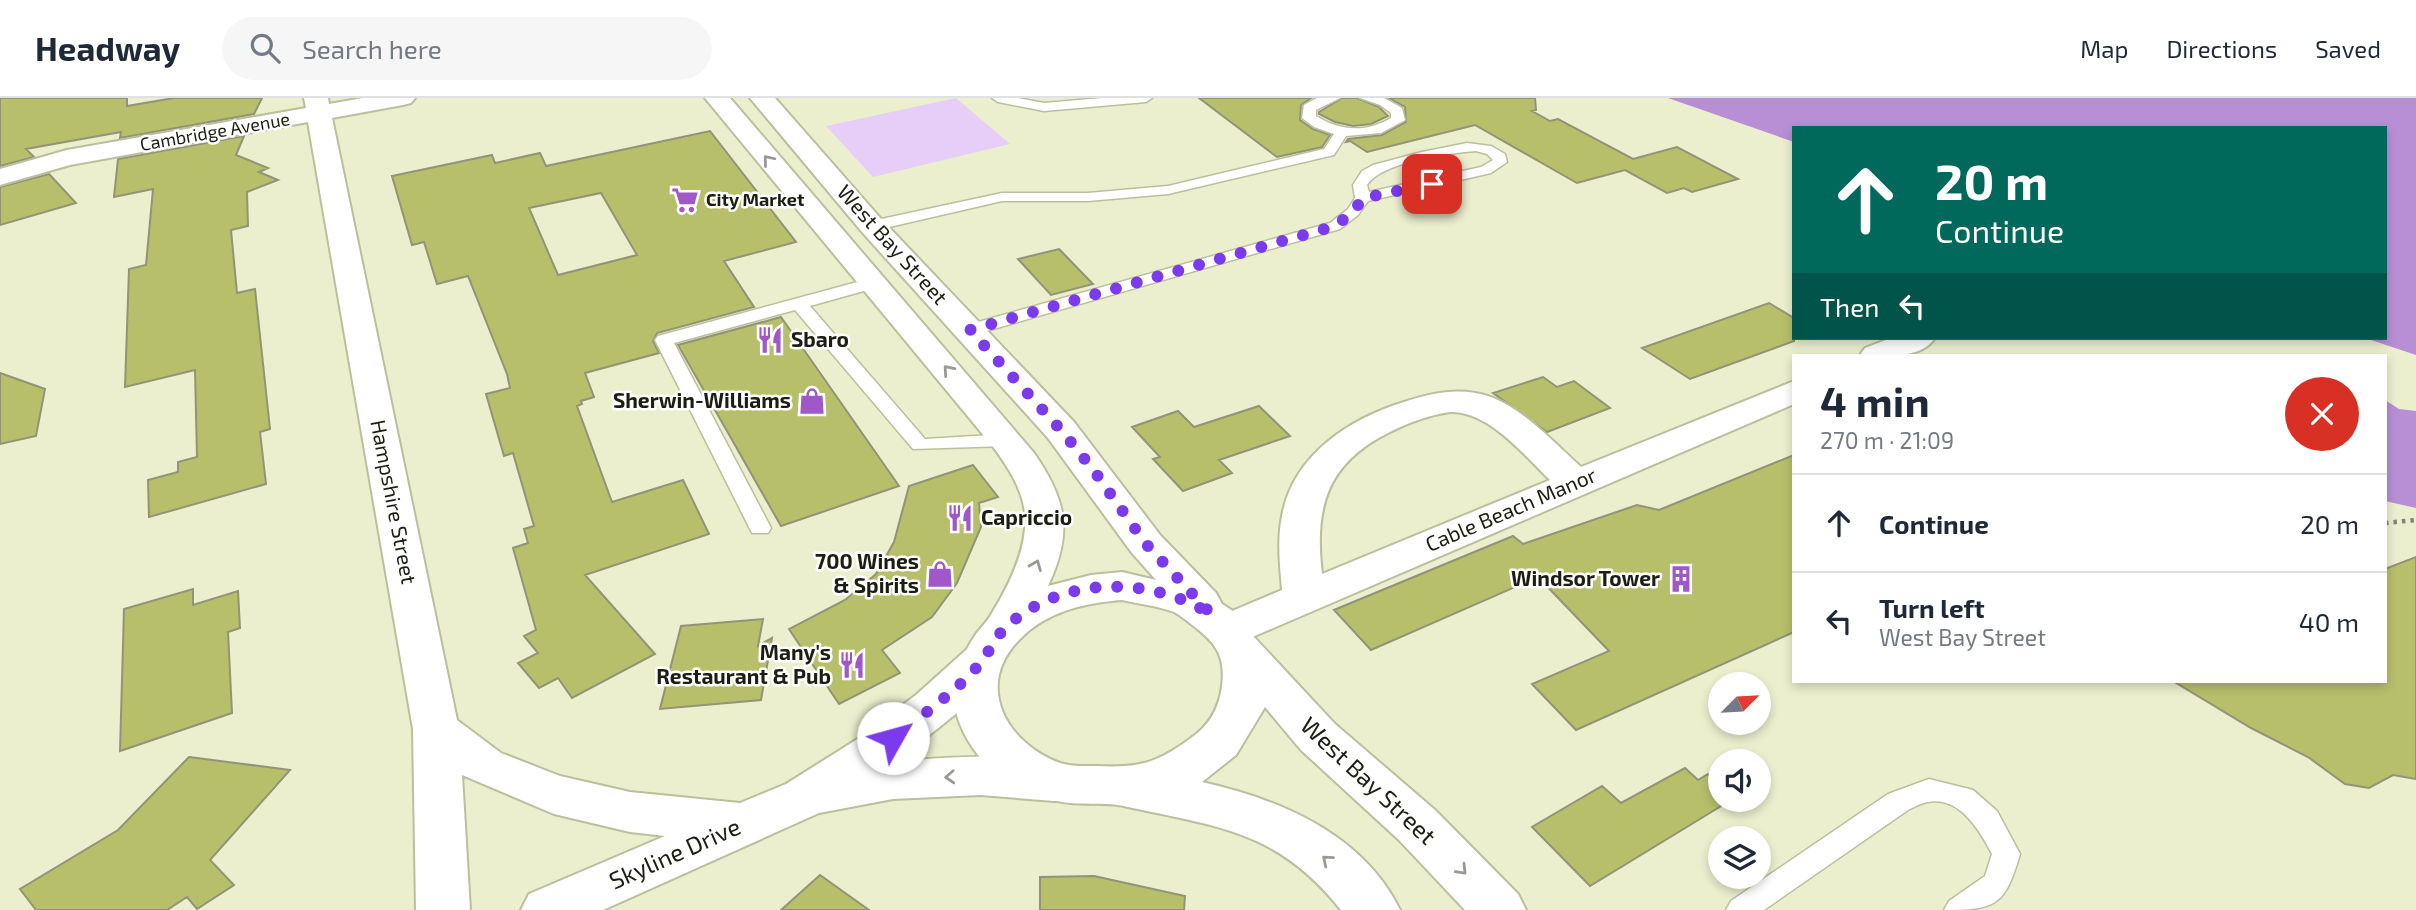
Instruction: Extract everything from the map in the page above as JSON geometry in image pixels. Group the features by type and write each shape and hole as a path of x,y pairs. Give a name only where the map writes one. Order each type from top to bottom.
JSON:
{"street":[{"name":"Cambridge Avenue","path":"0,177 67,158 318,106 404,98"},
{"name":"West Bay Street","path":"717,98 1007,440 1027,468 1042,499 1044,530 1040,555 994,643"},
{"name":"West Bay Street","path":"762,98 872,226 1061,430 1092,468 1146,544 1227,631 1318,737 1417,825 1499,910"},
{"name":"Hampshire Street","path":"318,106 436,729 443,910"},
{"name":"Cambridge Avenue","path":"0,164 67,158"},
{"path":"1879,354 1914,340"},
{"name":"Cable Beach Manor","path":"1227,631 1792,392"},
{"path":"1304,598 1300,528 1303,506 1320,467 1349,439 1395,416 1443,402 1461,400 1479,405 1500,417 1576,483"},
{"path":"1118,788 1181,772 1207,756 1227,737 1241,716 1248,693 1248,670 1227,631 1171,594 1147,589 1109,587 1071,593 1047,601 994,643 976,679 975,698 979,717 1001,751 1041,776 1067,784 1186,798 1248,814 1295,835 1334,865 1373,910"},
{"name":"Skyline Drive","path":"548,910 803,798 873,753 932,707 994,643"},
{"path":"436,729 484,766 554,794 631,812 685,820 744,823"},
{"name":"Skyline Drive","path":"803,798 905,779 981,776 1067,784"}],"lane":[{"path":"998,98 1044,107 1146,98"},
{"path":"1334,98 1309,108 1309,118 1321,126 1342,132 1366,132 1387,128 1398,120 1397,111 1384,102 1366,98"},
{"path":"872,226 1002,197 1088,197 1168,190 1329,152 1342,132"},
{"path":"970,330 1335,226 1353,212 1363,198 1486,170 1500,162 1500,157 1493,151 1461,147 1402,161 1370,172 1360,185 1363,198"},
{"path":"760,528 664,340 873,283"},
{"path":"799,304 920,445 1007,440"},
{"path":"1741,910 1898,802 1929,790 1964,798 1987,819 2006,854 1997,883 1959,910"}],"path":[{"path":"2387,523 2416,520"}],"shaded area":[{"path":"956,98 1010,144 873,177 826,126"},
{"path":"1668,98 2416,98 2416,355 2371,340 2387,340 2387,126 1792,126 1792,141"},
{"path":"2387,401 2399,409 2416,411 2416,508 2387,501"}],"building":[{"path":"0,98 127,98 127,106 174,98 262,98 254,114 120,138 121,132 26,149 34,157 0,166"},
{"path":"1199,98 1311,98 1301,105 1300,120 1313,129 1330,135 1322,147 1277,157"},
{"path":"1342,98 1357,98 1379,107 1388,116 1371,124 1353,126 1335,122 1319,114"},
{"path":"1389,98 1535,98 1536,110 1532,111 1550,121 1558,119 1633,159 1677,147 1738,179 1692,192 1684,188 1667,193 1625,170 1577,183 1475,125 1367,152 1350,141 1346,142 1348,139 1382,135 1406,122 1405,107"},
{"path":"710,131 796,242 724,261 754,307 657,333 653,341 659,353 585,373 594,397 581,401 582,404 577,406 612,502 683,480 709,534 585,575 655,654 572,698 558,678 539,688 518,663 538,653 524,636 536,630 513,548 528,543 524,529 534,526 513,453 504,456 486,394 510,388 507,374 468,276 437,284 424,242 412,245 392,176 492,155 495,163 540,153 546,166","holes":["601,193 637,255 558,275 529,208"]},
{"path":"244,136 236,155 268,168 259,172 278,180 247,192 248,226 231,230 237,293 255,289 270,429 260,432 266,484 149,517 148,480 178,472 178,462 197,457 195,370 125,387 129,269 146,265 153,189 114,197 118,159"},
{"path":"49,174 76,203 0,225 0,187"},
{"path":"1059,249 1093,284 1051,295 1018,259"},
{"path":"1769,303 1792,317 1794,341 1690,379 1642,348"},
{"path":"781,317 899,486 781,526 678,345"},
{"path":"0,373 45,389 36,436 0,444"},
{"path":"1543,377 1557,387 1574,381 1610,408 1547,432 1493,393"},
{"path":"1259,406 1290,436 1219,460 1232,473 1183,491 1153,459 1160,457 1132,427 1178,411 1194,427"},
{"name":"Windsor Tower","path":"1792,456 1792,633 1576,730 1532,684 1609,651 1538,577 1371,650 1334,610 1513,536 1523,544 1637,505 1659,510"},
{"path":"973,465 998,497 979,503 981,527 957,583 932,617 882,650 900,673 839,704 789,629 845,600 876,574 894,542 909,486"},
{"path":"2416,557 2416,779 2393,775 2369,788 2345,784 2308,757 2251,728 2176,683 2387,683 2387,568"},
{"path":"193,589 193,605 238,591 240,628 228,632 232,713 120,751 124,609"},
{"path":"763,619 758,646 772,638 761,700 660,709 681,626"},
{"path":"189,757 290,770 210,860 234,885 197,909 187,897 167,910 36,910 20,889 118,830"},
{"path":"1685,768 1698,780 1708,774 1708,812 1711,812 1590,886 1532,827 1602,786 1621,803"},
{"path":"820,875 869,910 781,910"},
{"path":"1094,876 1185,896 1184,910 1040,910 1040,877"}],"place":[{"name":"City Market","path":"685,200"},
{"name":"Sbaro","path":"770,340"},
{"name":"Sherwin-Williams","path":"812,401"},
{"name":"Capriccio","path":"960,518"},
{"name":"700 Wines & Spirits","path":"940,574"},
{"name":"Windsor Tower","path":"1681,579"},
{"name":"Many's Restaurant & Pub","path":"852,665"}],"route":[{"path":"893,738 982,661 992,643 1007,626 1047,601 1071,593 1122,586 1171,594 1212,615 1146,544 1092,468 1061,430 970,330 1335,226 1353,212 1363,198 1432,184"}]}
